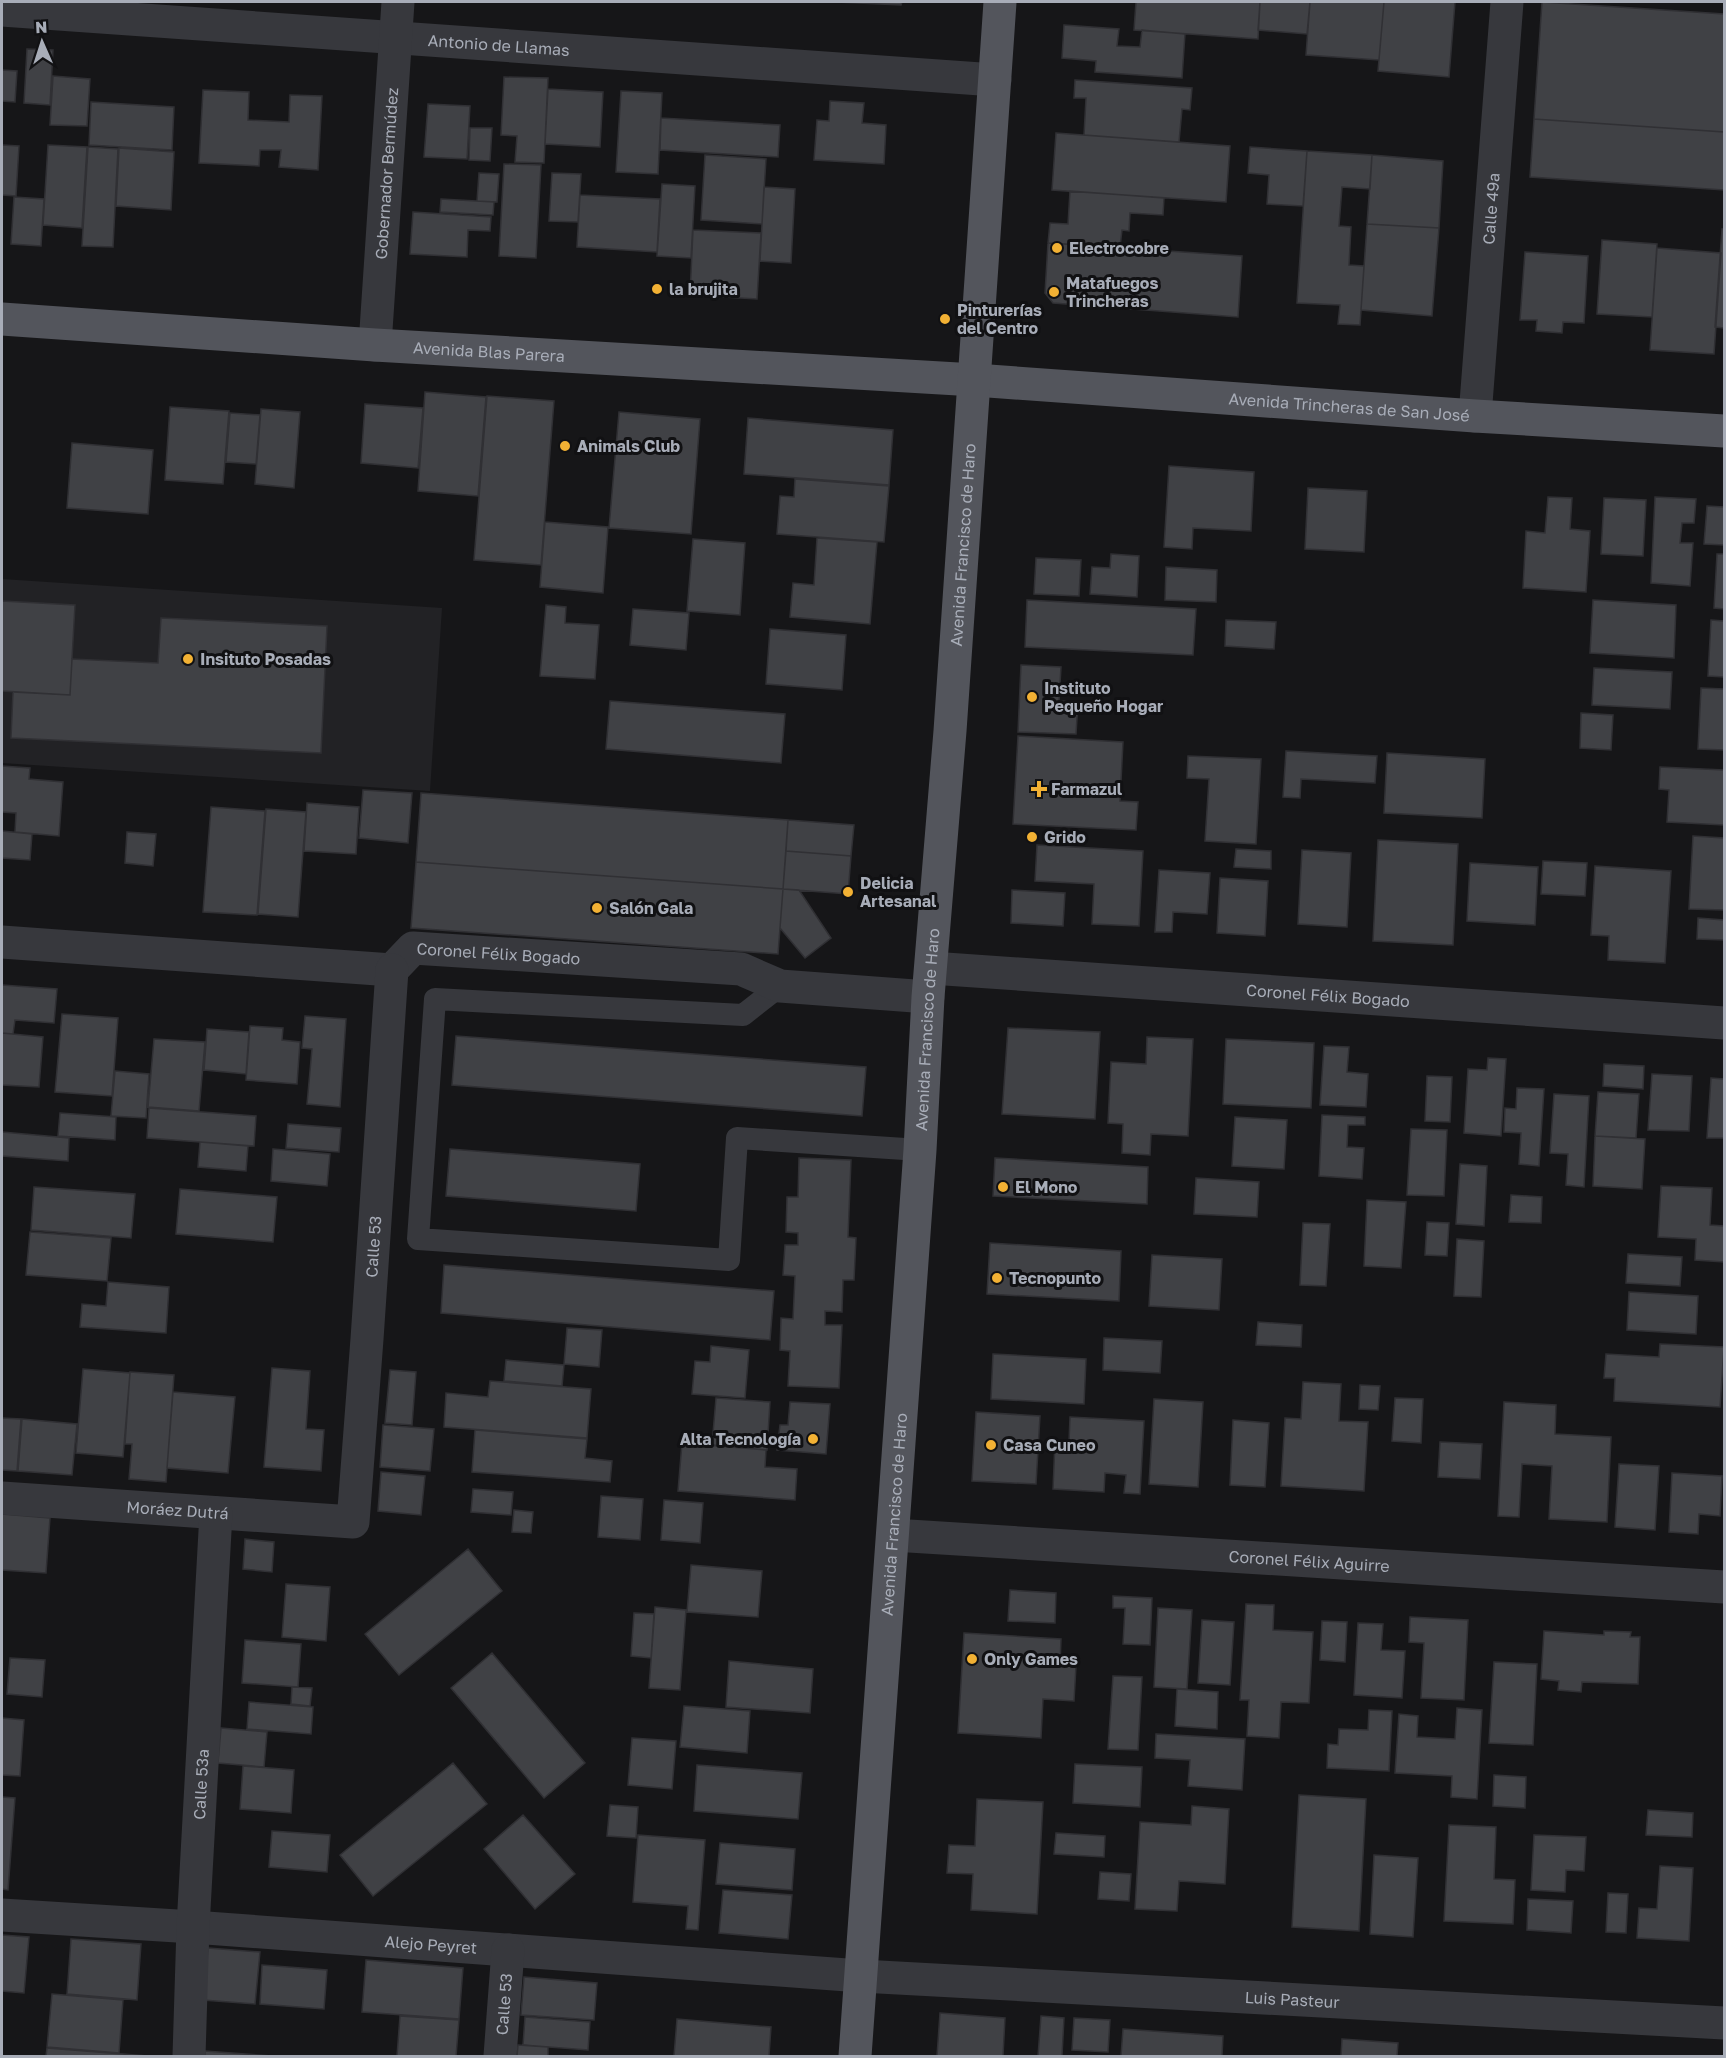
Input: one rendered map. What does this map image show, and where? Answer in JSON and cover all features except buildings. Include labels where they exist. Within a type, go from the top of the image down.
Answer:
[{"type":"main road","name":"Avenida Francisco de Haro","points":[[855,2056],[920,1150],[929,982],[951,720],[1000,2]]},
{"type":"main road","name":"Avenida Blas Parera","points":[[2,319],[375,345],[975,380]]},
{"type":"main road","name":"Avenida Trincheras de San José","points":[[975,380],[1475,416],[1725,431]]},
{"type":"street","name":"Gobernador Bermúdez","points":[[375,345],[398,2]]},
{"type":"street","name":"Calle 49a","points":[[1475,416],[1508,2]]},
{"type":"street","name":"Antonio de Llamas","points":[[2,9],[995,80]]},
{"type":"street","points":[[2,942],[392,970]]},
{"type":"street","name":"Coronel Félix Bogado","points":[[392,970],[413,948],[741,969],[780,986],[929,982],[1725,1023]]},
{"type":"street","name":"Calle 53","points":[[353,1522],[368,1338],[392,970]]},
{"type":"street","name":"Moráez Dutrá","points":[[2,1497],[353,1522]]},
{"type":"street","name":"Calle 53a","points":[[189,2056],[193,1927],[216,1513]]},
{"type":"street","name":"Coronel Félix Aguirre","points":[[893,1535],[1725,1587]]},
{"type":"street","name":"Alejo Peyret","points":[[2,1916],[193,1927],[861,1976]]},
{"type":"street","name":"Calle 53","points":[[500,2056],[508,1950]]},
{"type":"street","name":"Luis Pasteur","points":[[861,1976],[1725,2023]]},
{"type":"lane","points":[[780,986],[742,1015],[435,999],[418,1239],[729,1260],[737,1138],[920,1150]]},
{"type":"shaded area","points":[[2,579],[442,608],[430,791],[2,763]]},
{"type":"place","name":"Electrocobre","points":[[1057,248]]},
{"type":"place","name":"la brujita","points":[[657,289]]},
{"type":"place","name":"Matafuegos Trincheras","points":[[1054,292]]},
{"type":"place","name":"Pinturerías del Centro","points":[[945,319]]},
{"type":"place","name":"Animals Club","points":[[565,446]]},
{"type":"place","name":"Insituto Posadas","points":[[188,659]]},
{"type":"place","name":"Instituto Pequeño Hogar","points":[[1032,697]]},
{"type":"place","name":"Farmazul","points":[[1039,789]]},
{"type":"place","name":"Grido","points":[[1032,837]]},
{"type":"place","name":"Delicia Artesanal","points":[[848,892]]},
{"type":"place","name":"Salón Gala","points":[[597,908]]},
{"type":"place","name":"El Mono","points":[[1003,1187]]},
{"type":"place","name":"Tecnopunto","points":[[997,1278]]},
{"type":"place","name":"Alta Tecnología","points":[[813,1439]]},
{"type":"place","name":"Casa Cuneo","points":[[991,1445]]},
{"type":"place","name":"Only Games","points":[[972,1659]]}]
